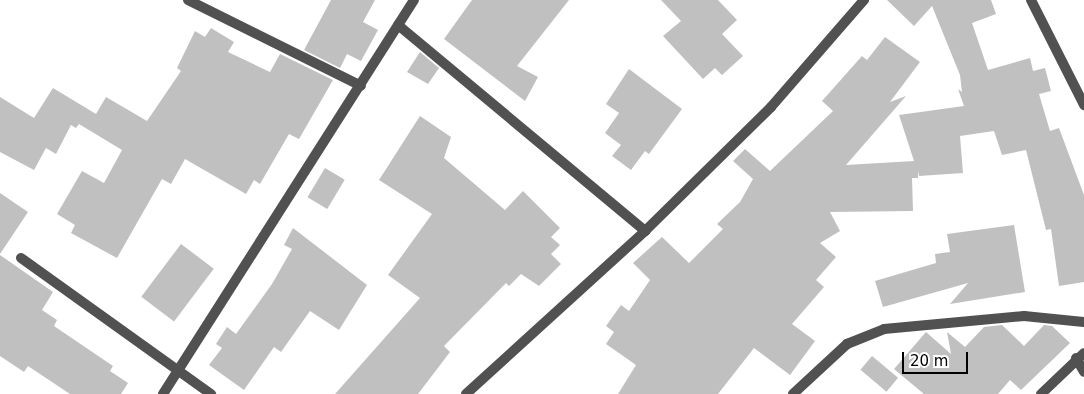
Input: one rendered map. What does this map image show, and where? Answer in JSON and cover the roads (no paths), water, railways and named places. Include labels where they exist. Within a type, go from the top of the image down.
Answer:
[{"type":"street","points":[[188,0],[361,86]]},
{"type":"street","points":[[163,394],[182,370],[414,0]]},
{"type":"street","points":[[466,394],[645,231],[771,107],[864,0]]},
{"type":"street","points":[[1031,0],[1084,105]]},
{"type":"street","points":[[398,25],[645,231]]},
{"type":"street","points":[[22,258],[182,370],[210,394]]},
{"type":"street","points":[[793,394],[847,344],[884,329],[1024,316],[1084,322]]},
{"type":"street","points":[[1080,356],[1084,372]]},
{"type":"street","points":[[1041,394],[1080,356]]}]
